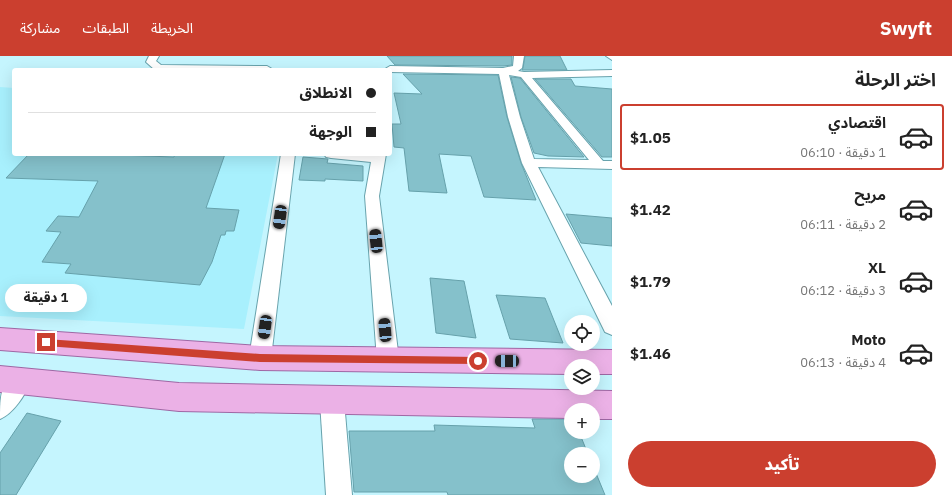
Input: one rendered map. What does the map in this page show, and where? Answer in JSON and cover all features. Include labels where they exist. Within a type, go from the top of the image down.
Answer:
[{"type":"main road","points":[[0,339],[260,358],[612,362]]},
{"type":"main road","points":[[10,380],[179,397],[612,405]]},
{"type":"street","points":[[154,56],[151,62],[159,68],[268,67]]},
{"type":"street","points":[[503,71],[517,68],[519,56]]},
{"type":"street","points":[[455,60],[461,70]]},
{"type":"street","points":[[392,68],[503,71],[524,75],[612,73]]},
{"type":"street","points":[[503,71],[514,117],[529,163],[612,326]]},
{"type":"street","points":[[524,75],[605,165]]},
{"type":"street","points":[[260,358],[288,156]]},
{"type":"street","points":[[379,156],[372,196],[388,360]]},
{"type":"street","points":[[529,163],[605,165]]},
{"type":"street","points":[[0,407],[10,380]]},
{"type":"street","points":[[332,401],[339,495]]},
{"type":"shaded area","points":[[0,87],[12,88],[12,156],[278,156],[244,329],[0,316]]},
{"type":"building","points":[[387,56],[512,56],[512,65],[395,65]]},
{"type":"building","points":[[525,56],[560,56],[567,70],[522,70]]},
{"type":"building","points":[[403,74],[498,75],[507,117],[521,163],[536,200],[484,197],[471,156],[439,154],[447,193],[409,191],[404,148],[394,147],[392,124],[401,124],[394,93],[422,94]]},
{"type":"building","points":[[511,77],[520,78],[584,157],[548,156],[534,153],[521,117]]},
{"type":"building","points":[[535,79],[571,79],[575,86],[612,89],[612,157],[602,157]]},
{"type":"building","points":[[27,156],[224,156],[206,208],[239,210],[234,231],[226,231],[225,235],[221,235],[212,262],[200,285],[65,273],[71,264],[42,262],[61,232],[46,231],[58,216],[79,217],[98,181],[6,178]]},
{"type":"building","points":[[303,157],[328,159],[327,163],[363,166],[363,181],[325,179],[325,181],[299,180]]},
{"type":"building","points":[[566,214],[612,218],[612,246],[581,243]]},
{"type":"building","points":[[430,278],[464,281],[476,338],[436,333]]},
{"type":"building","points":[[496,295],[545,298],[563,343],[510,339]]},
{"type":"building","points":[[27,413],[61,421],[16,495],[0,495],[0,453]]},
{"type":"building","points":[[532,419],[564,419],[564,439],[582,439],[585,447],[564,447],[564,483],[600,483],[605,495],[448,495],[447,492],[354,492],[349,431],[435,431],[434,425],[535,428]]},
{"type":"route","points":[[46,342],[260,358],[478,361]]}]
